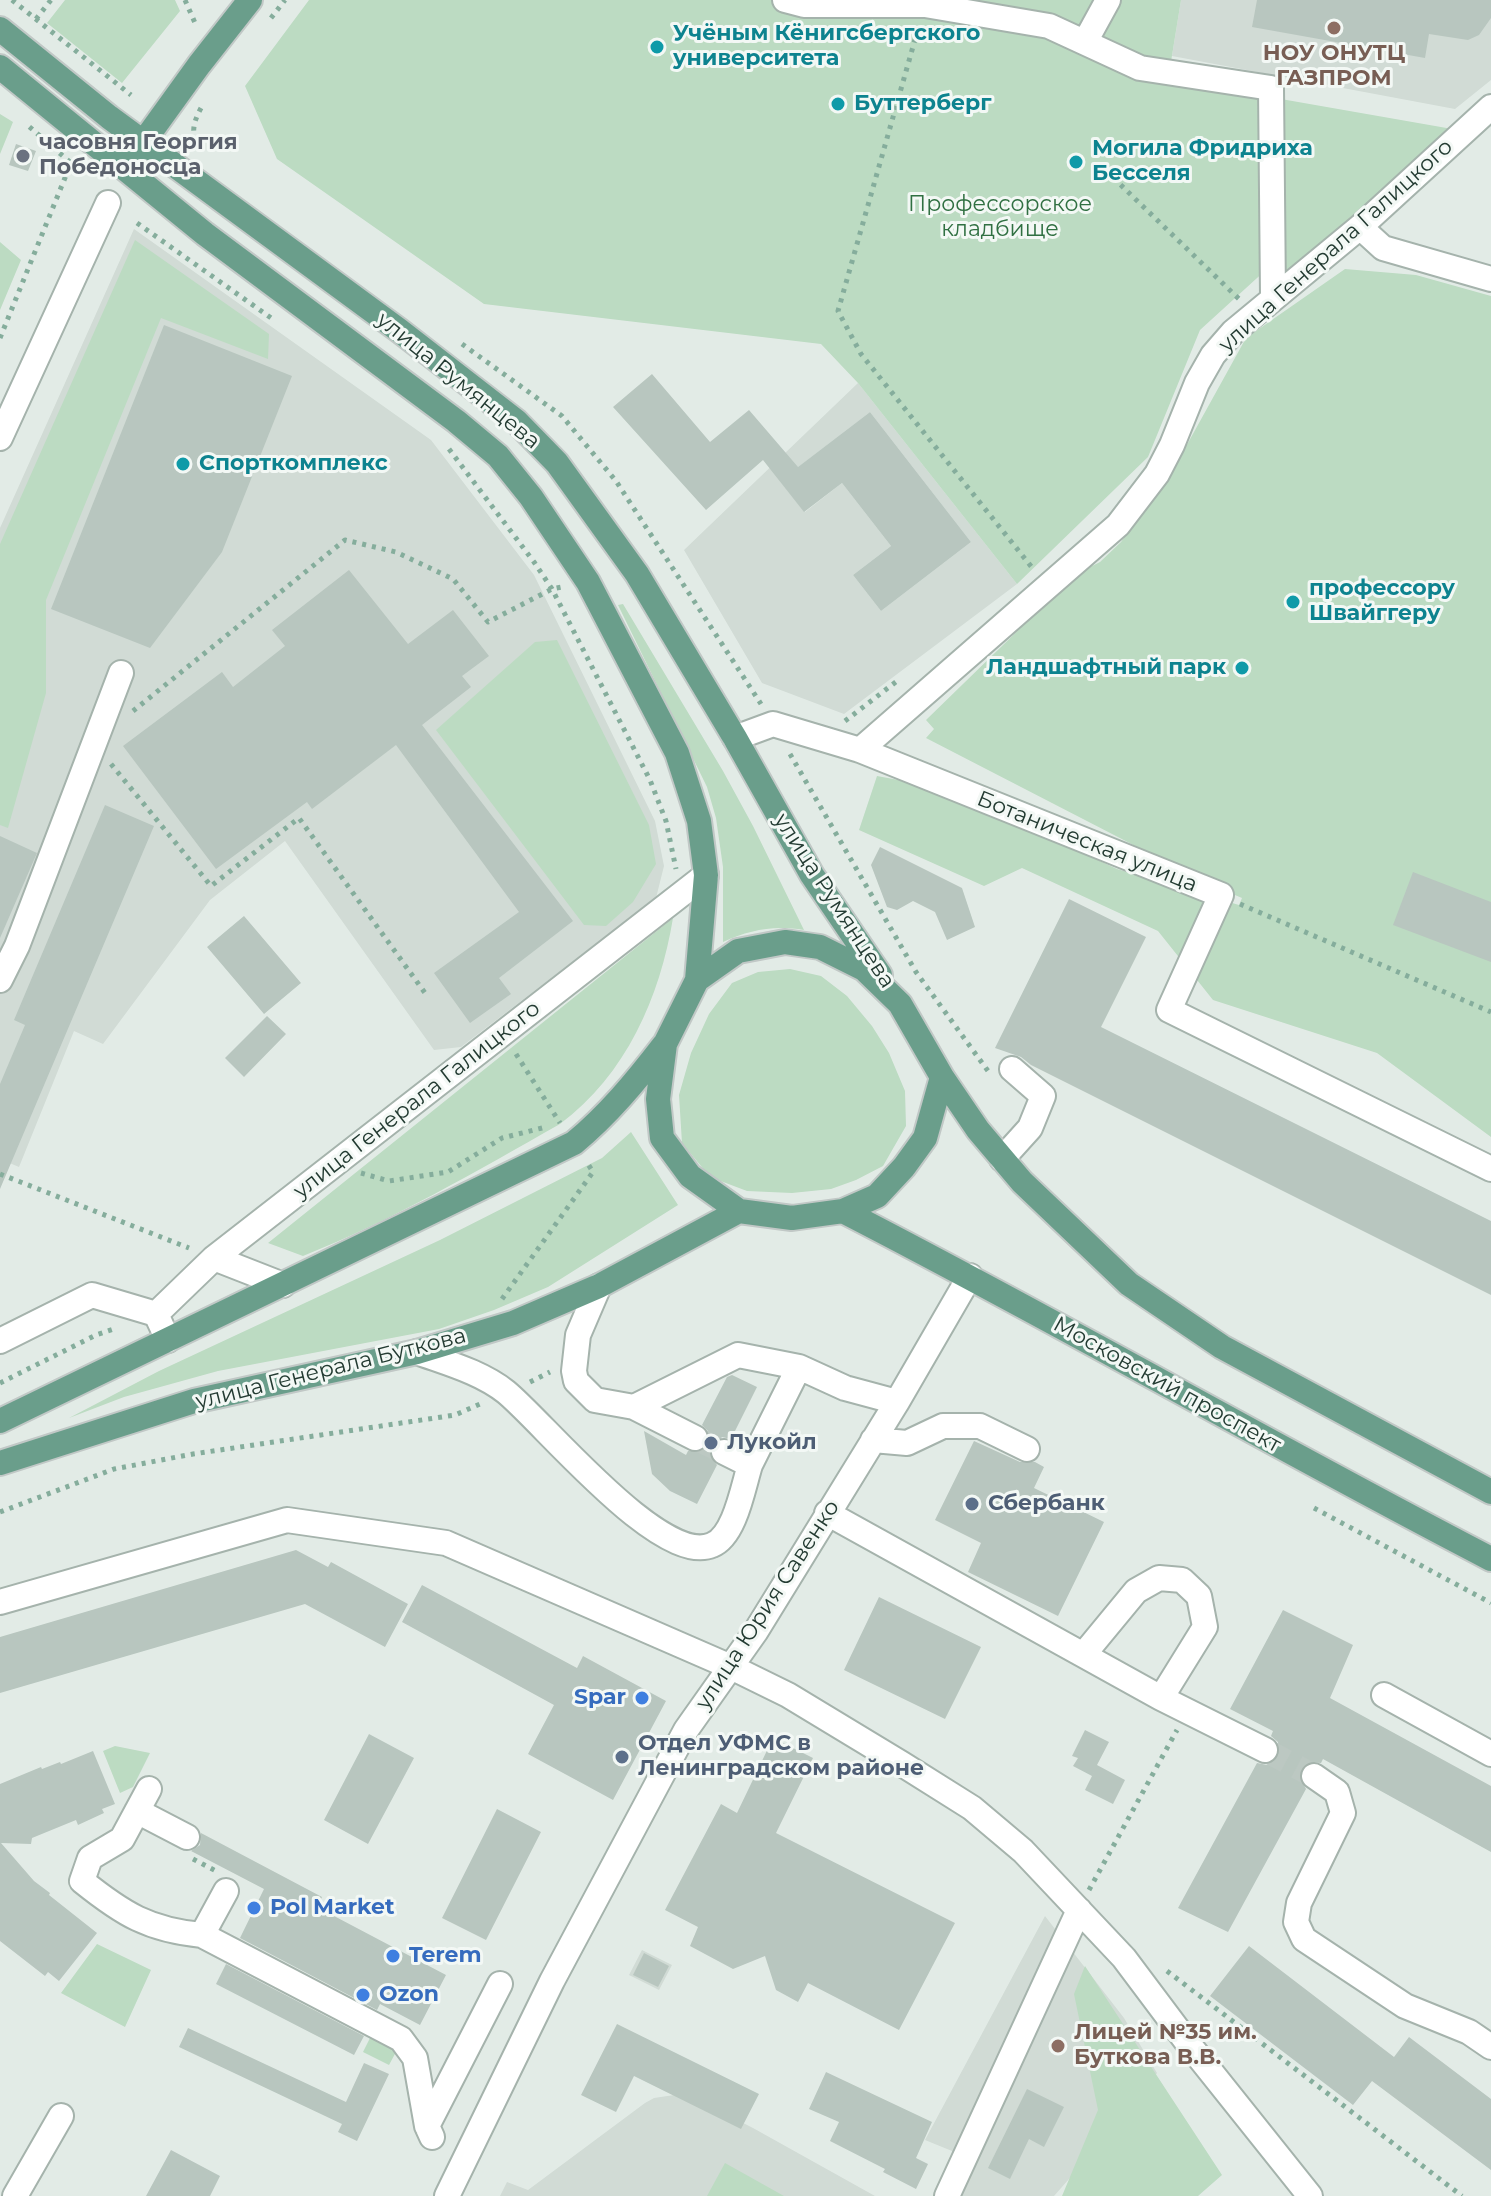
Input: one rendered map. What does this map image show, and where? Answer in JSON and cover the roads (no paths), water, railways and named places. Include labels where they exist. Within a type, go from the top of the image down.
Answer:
[{"type":"main road","points":[[125,169],[250,0]]},
{"type":"main road","name":"улица Румянцева","points":[[0,29],[142,142],[400,331],[516,421],[557,463],[637,574],[812,875],[900,1004]]},
{"type":"main road","name":"улица Румянцева","points":[[0,67],[205,234],[456,421],[498,456],[531,497],[588,582],[677,753],[699,821],[706,875],[697,980]]},
{"type":"main road","points":[[0,1421],[283,1285],[567,1133],[593,1127],[665,1044],[697,980],[738,951],[785,942],[820,947],[864,969],[900,1004],[942,1077],[978,1130],[1022,1182],[1129,1284],[1222,1347],[1491,1492]]},
{"type":"main road","points":[[665,1044],[658,1099],[662,1138],[690,1176],[739,1211],[792,1218],[843,1211],[877,1196],[925,1138],[942,1077]]},
{"type":"main road","name":"улица Генерала Буткова","points":[[0,1463],[194,1401],[417,1352],[498,1327],[599,1286],[739,1211]]},
{"type":"main road","name":"Московский проспект","points":[[843,1211],[970,1276],[1273,1444],[1491,1559]]},
{"type":"street","points":[[785,0],[804,5],[957,5],[1049,26],[1140,68],[1271,88],[1256,303]]},
{"type":"street","points":[[1085,42],[1108,0]]},
{"type":"street","name":"улица Генерала Галицкого","points":[[860,750],[1118,525],[1157,474],[1197,383],[1213,355],[1256,303],[1360,227],[1491,107]]},
{"type":"street","points":[[0,438],[108,203]]},
{"type":"street","points":[[1360,227],[1383,248],[1491,279]]},
{"type":"street","points":[[0,980],[17,946],[121,673]]},
{"type":"street","points":[[735,738],[773,724],[860,750]]},
{"type":"street","name":"Ботаническая улица","points":[[860,750],[1221,895],[1169,1010],[1491,1169]]},
{"type":"street","name":"улица Генерала Галицкого","points":[[156,1314],[214,1258],[706,875]]},
{"type":"street","points":[[1002,1159],[1030,1128],[1043,1096],[1003,1075]]},
{"type":"street","points":[[214,1258],[283,1285]]},
{"type":"street","name":"улица Юрия Савенко","points":[[447,2196],[552,1981],[686,1730],[731,1667],[897,1402],[970,1276]]},
{"type":"street","points":[[599,1286],[578,1335],[576,1381],[595,1400],[634,1407],[695,1438]]},
{"type":"street","points":[[0,1341],[92,1295],[156,1314],[168,1340]]},
{"type":"street","points":[[417,1352],[474,1373],[506,1392],[590,1477],[669,1538],[691,1546],[711,1546],[729,1533],[750,1465],[799,1367]]},
{"type":"street","points":[[634,1407],[738,1355],[799,1367],[845,1388],[897,1402]]},
{"type":"street","points":[[873,1440],[907,1443],[943,1426],[980,1426],[1027,1449]]},
{"type":"street","points":[[724,1452],[750,1465]]},
{"type":"street","points":[[827,1513],[1161,1698],[1265,1750]]},
{"type":"street","points":[[0,1602],[287,1520],[446,1543],[731,1667],[788,1695],[972,1808],[1084,1900],[1187,2042],[1310,2196]]},
{"type":"street","points":[[1084,1654],[1136,1591],[1159,1578],[1182,1580],[1199,1596],[1205,1627],[1161,1698]]},
{"type":"street","points":[[1384,1695],[1491,1754]]},
{"type":"street","points":[[1314,1776],[1337,1792],[1343,1813],[1299,1903],[1296,1922],[1304,1939],[1405,2006],[1469,2032],[1491,2047]]},
{"type":"street","points":[[149,1789],[122,1839],[90,1858],[82,1881],[117,1909],[168,1932],[202,1935],[401,2039],[415,2058],[430,2132],[500,1984]]},
{"type":"street","points":[[137,1811],[183,1835]]},
{"type":"street","points":[[202,1935],[226,1891]]},
{"type":"street","points":[[947,2196],[1084,1900]]},
{"type":"street","points":[[15,2196],[61,2116]]},
{"type":"tunnel","points":[[695,1438],[724,1452]]},
{"type":"tunnel","points":[[1265,1750],[1314,1776]]},
{"type":"place","name":"НОУ ОНУТЦ ГАЗПРОМ","points":[[1334,28]]},
{"type":"place","name":"Учёным Кёнигсбергского университета","points":[[657,47]]},
{"type":"place","name":"Буттерберг","points":[[838,104]]},
{"type":"place","name":"часовня Георгия Победоносца","points":[[23,156]]},
{"type":"place","name":"Могила Фридриха Бесселя","points":[[1076,162]]},
{"type":"place","name":"Спорткомплекс","points":[[183,464]]},
{"type":"place","name":"профессору Швайггеру","points":[[1293,602]]},
{"type":"place","name":"Ландшафтный парк","points":[[1242,668]]},
{"type":"place","name":"Лукойл","points":[[711,1443]]},
{"type":"place","name":"Сбербанк","points":[[972,1504]]},
{"type":"place","name":"Spar","points":[[642,1698]]},
{"type":"place","name":"Отдел УФМС в Ленинградском районе","points":[[622,1757]]},
{"type":"place","name":"Pol Market","points":[[254,1908]]},
{"type":"place","name":"Terem","points":[[393,1956]]},
{"type":"place","name":"Ozon","points":[[363,1995]]},
{"type":"place","name":"Лицей №35 им. Буткова В.В.","points":[[1058,2046]]},
{"type":"park label","name":"Профессорское кладбище","points":[[1000,218]]}]
